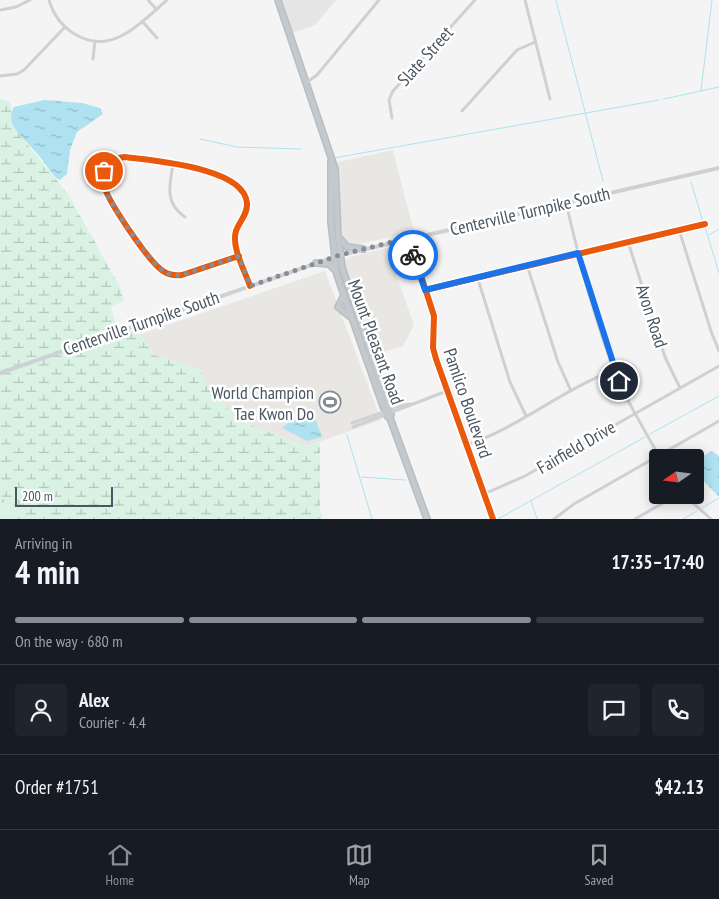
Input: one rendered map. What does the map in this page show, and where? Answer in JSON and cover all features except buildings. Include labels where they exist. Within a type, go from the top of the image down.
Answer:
[{"type":"highway","name":"Mount Pleasant Road","points":[[278,0],[331,154],[337,181],[340,255],[389,414]]},
{"type":"highway","name":"Mount Pleasant Road","points":[[331,154],[334,257],[337,275],[343,296],[427,519]]},
{"type":"highway","points":[[338,235],[345,246],[363,249]]},
{"type":"highway","points":[[316,263],[331,265],[337,275]]},
{"type":"highway","points":[[343,296],[338,307],[353,322],[361,322]]},
{"type":"main road","name":"Centerville Turnpike South","points":[[0,373],[340,255],[719,168]]},
{"type":"street","points":[[0,10],[16,7],[30,0]]},
{"type":"street","points":[[49,0],[55,17],[64,28],[76,36],[95,41],[120,37],[142,21],[162,2],[167,0]]},
{"type":"street","points":[[148,0],[156,9]]},
{"type":"street","points":[[307,82],[317,75],[379,0]]},
{"type":"street","name":"Slate Street","points":[[392,118],[389,100],[393,91],[475,0]]},
{"type":"street","points":[[525,0],[550,98]]},
{"type":"street","points":[[142,21],[157,38]]},
{"type":"street","points":[[0,76],[17,74],[24,70],[64,28]]},
{"type":"street","points":[[93,59],[95,41]]},
{"type":"street","points":[[462,111],[517,50],[535,42]]},
{"type":"street","points":[[239,256],[182,275],[173,275],[160,269],[135,237],[105,188],[103,179],[105,169],[113,160],[126,157],[216,173],[231,181],[242,192],[247,205],[235,234],[239,256],[250,286]]},
{"type":"street","points":[[173,165],[170,198],[175,208],[185,217]]},
{"type":"street","points":[[566,203],[578,253],[615,370],[635,414],[656,449]]},
{"type":"street","points":[[425,290],[476,276],[704,224]]},
{"type":"street","points":[[679,230],[708,323],[719,351]]},
{"type":"street","name":"Pamlico Boulevard","points":[[408,238],[434,316],[434,355],[493,519]]},
{"type":"street","name":"Avon Road","points":[[628,242],[665,357],[680,388]]},
{"type":"street","points":[[527,265],[558,362],[571,391]]},
{"type":"street","points":[[476,276],[510,382],[526,416]]},
{"type":"street","name":"Fairfield Drive","points":[[484,494],[525,476],[719,366]]},
{"type":"street","points":[[466,445],[486,438],[571,391],[615,370]]},
{"type":"street","points":[[353,425],[389,414],[447,391]]},
{"type":"street","points":[[672,449],[719,421]]},
{"type":"street","points":[[554,519],[574,504],[649,462]]},
{"type":"street","points":[[635,519],[661,504]]},
{"type":"street","points":[[694,504],[711,519]]},
{"type":"shaded area","points":[[283,0],[336,0],[315,25],[293,33]]},
{"type":"shaded area","points":[[393,150],[414,232],[349,246],[341,239],[338,162]]},
{"type":"shaded area","points":[[387,248],[414,325],[403,346],[375,355],[345,262],[349,257]]},
{"type":"shaded area","points":[[325,271],[381,420],[307,446],[239,421],[207,386],[201,370],[154,355],[141,334]]},
{"type":"green space","points":[[0,98],[10,102],[14,128],[68,194],[120,287],[124,301],[111,306],[116,327],[141,334],[154,355],[201,370],[207,386],[239,421],[307,446],[320,442],[320,510],[323,519],[17,519],[0,493]]},
{"type":"green space","points":[[0,493],[17,519],[0,519]]},
{"type":"water","points":[[44,100],[82,103],[100,108],[103,114],[77,132],[70,150],[67,174],[60,180],[55,177],[38,154],[19,134],[11,119],[14,107]]},
{"type":"water","points":[[309,413],[314,416],[322,437],[307,441],[282,428],[298,415]]},
{"type":"water","points":[[712,451],[719,456],[719,497],[704,481],[704,456]]},
{"type":"waterway","points":[[556,0],[603,181]]},
{"type":"waterway","points":[[701,91],[712,0]]},
{"type":"waterway","points":[[664,99],[719,87]]},
{"type":"waterway","points":[[334,158],[659,100]]},
{"type":"waterway","points":[[200,139],[237,147],[301,149]]},
{"type":"waterway","points":[[691,182],[703,222]]},
{"type":"waterway","points":[[705,227],[719,273]]},
{"type":"waterway","points":[[709,235],[719,229]]},
{"type":"waterway","points":[[650,434],[719,396]]},
{"type":"waterway","points":[[347,435],[372,519]]},
{"type":"waterway","points":[[498,519],[645,437]]},
{"type":"waterway","points":[[361,477],[405,480]]},
{"type":"waterway","points":[[702,508],[719,498]]},
{"type":"waterway","points":[[531,501],[537,519]]},
{"type":"waterway","points":[[683,519],[697,511]]},
{"type":"cycle path","points":[[239,256],[182,275],[172,275],[163,271],[138,243],[111,201],[103,182],[104,172],[108,165],[116,159],[125,157],[195,168],[231,181],[242,191],[247,203],[246,211],[236,231],[235,244],[250,286]]},
{"type":"cycle path","points":[[425,290],[705,224]]},
{"type":"cycle path","points":[[409,238],[434,316],[433,348],[436,359],[493,519]]},
{"type":"way so far","points":[[104,171],[103,183],[105,188],[129,230],[160,269],[175,276],[239,256],[250,286],[340,255],[408,238],[413,255]]},
{"type":"place","name":"World Champion Tae Kwon Do","points":[[330,402]]},
{"type":"route","points":[[413,255],[425,290],[578,253],[619,381]]}]
